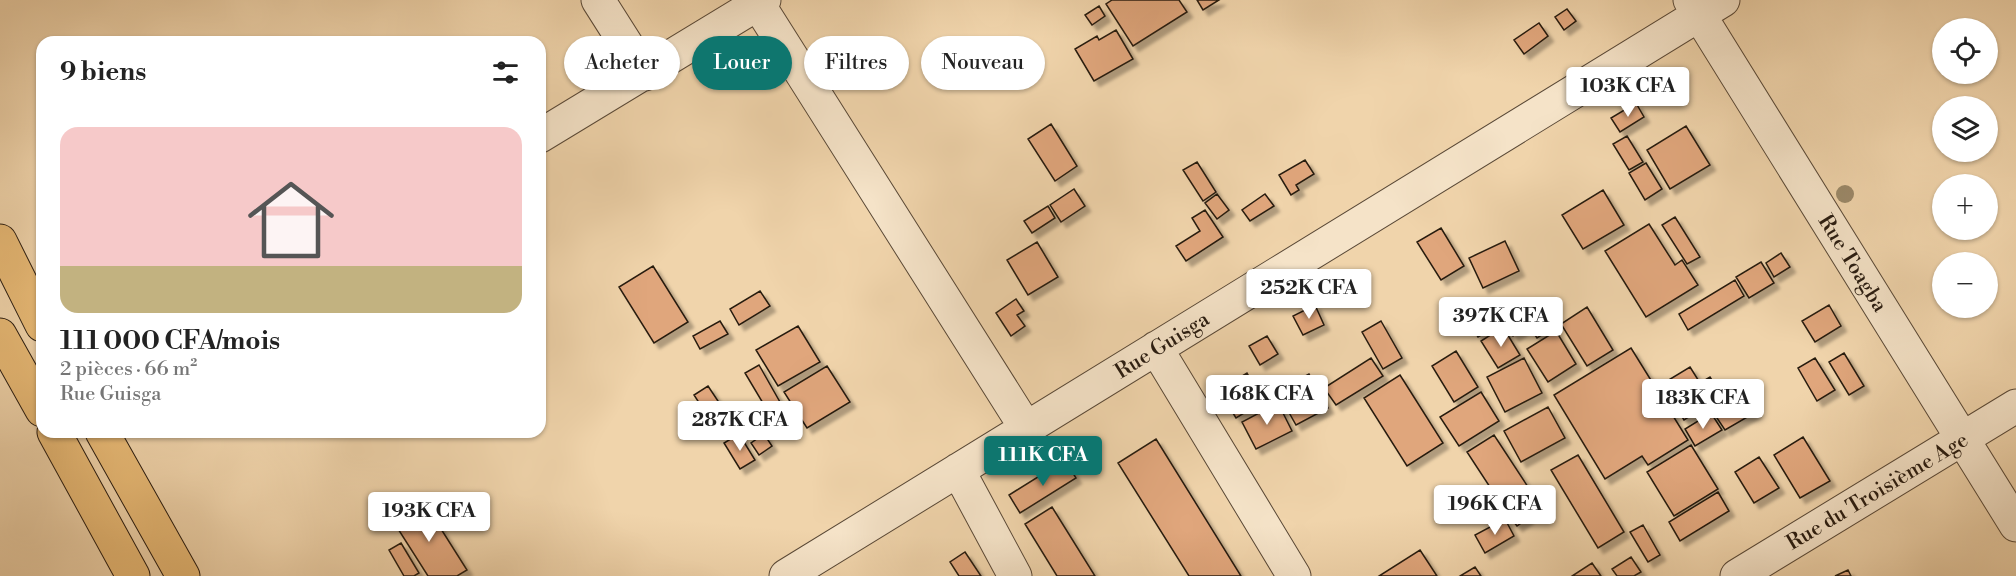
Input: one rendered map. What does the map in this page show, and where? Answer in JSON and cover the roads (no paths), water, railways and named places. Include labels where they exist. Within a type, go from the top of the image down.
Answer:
[{"type":"main road","points":[[0,241],[36,313]]},
{"type":"main road","points":[[0,335],[36,399]]},
{"type":"main road","points":[[57,438],[133,576]]},
{"type":"main road","points":[[105,438],[183,576]]},
{"type":"street","points":[[598,0],[621,36]]},
{"type":"street","points":[[680,52],[761,2],[1026,428]]},
{"type":"street","name":"Rue Guisga","points":[[786,576],[1156,348],[1704,5]]},
{"type":"street","name":"Rue Toagba","points":[[1704,5],[1962,439],[2016,525]]},
{"type":"street","points":[[546,132],[618,90]]},
{"type":"street","points":[[1156,348],[1294,576]]},
{"type":"street","name":"Rue du Troisième Age","points":[[1737,576],[2016,406]]},
{"type":"street","points":[[958,470],[1015,576]]}]
